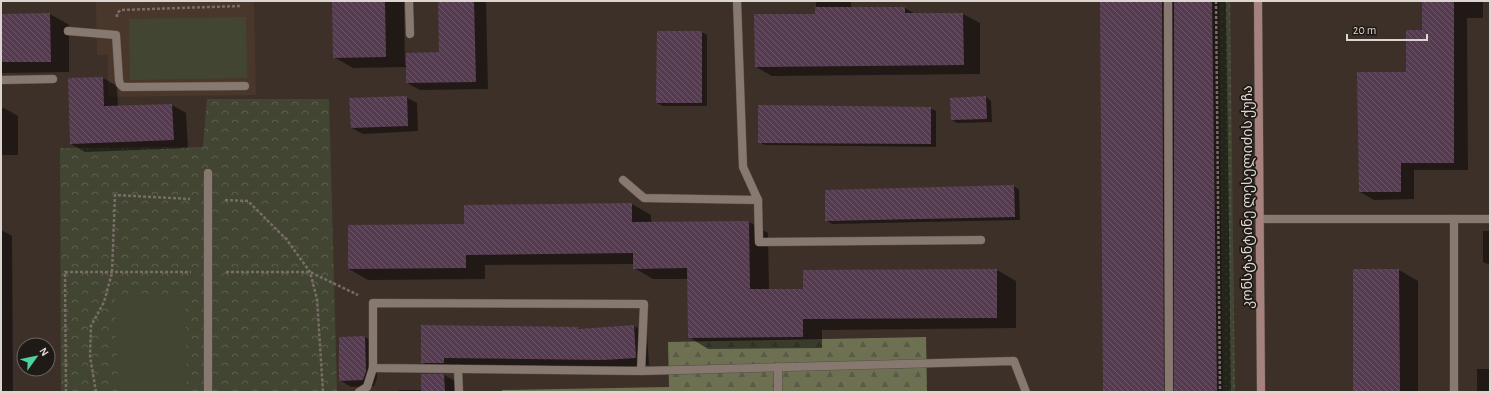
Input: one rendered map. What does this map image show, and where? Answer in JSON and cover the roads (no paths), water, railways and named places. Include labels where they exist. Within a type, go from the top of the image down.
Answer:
[{"type":"street","points":[[410,1],[410,34]]},
{"type":"street","points":[[737,1],[743,167],[758,200],[759,242],[981,240]]},
{"type":"street","points":[[1168,1],[1169,392]]},
{"type":"street","name":"კონსტანტინე ლესელიძის ქუჩა","points":[[1258,1],[1261,392]]},
{"type":"street","points":[[68,31],[116,35],[119,80],[123,87],[245,86]]},
{"type":"street","points":[[1,80],[53,79]]},
{"type":"street","points":[[208,173],[208,392]]},
{"type":"street","points":[[623,180],[644,198],[758,200]]},
{"type":"street","points":[[1260,219],[1490,219]]},
{"type":"street","points":[[1454,219],[1454,392]]},
{"type":"street","points":[[360,392],[366,387],[373,368],[373,303],[644,304],[641,372]]},
{"type":"street","points":[[373,368],[641,372],[1014,361],[1026,392]]},
{"type":"street","points":[[778,367],[778,392]]},
{"type":"street","points":[[458,369],[459,392]]}]
